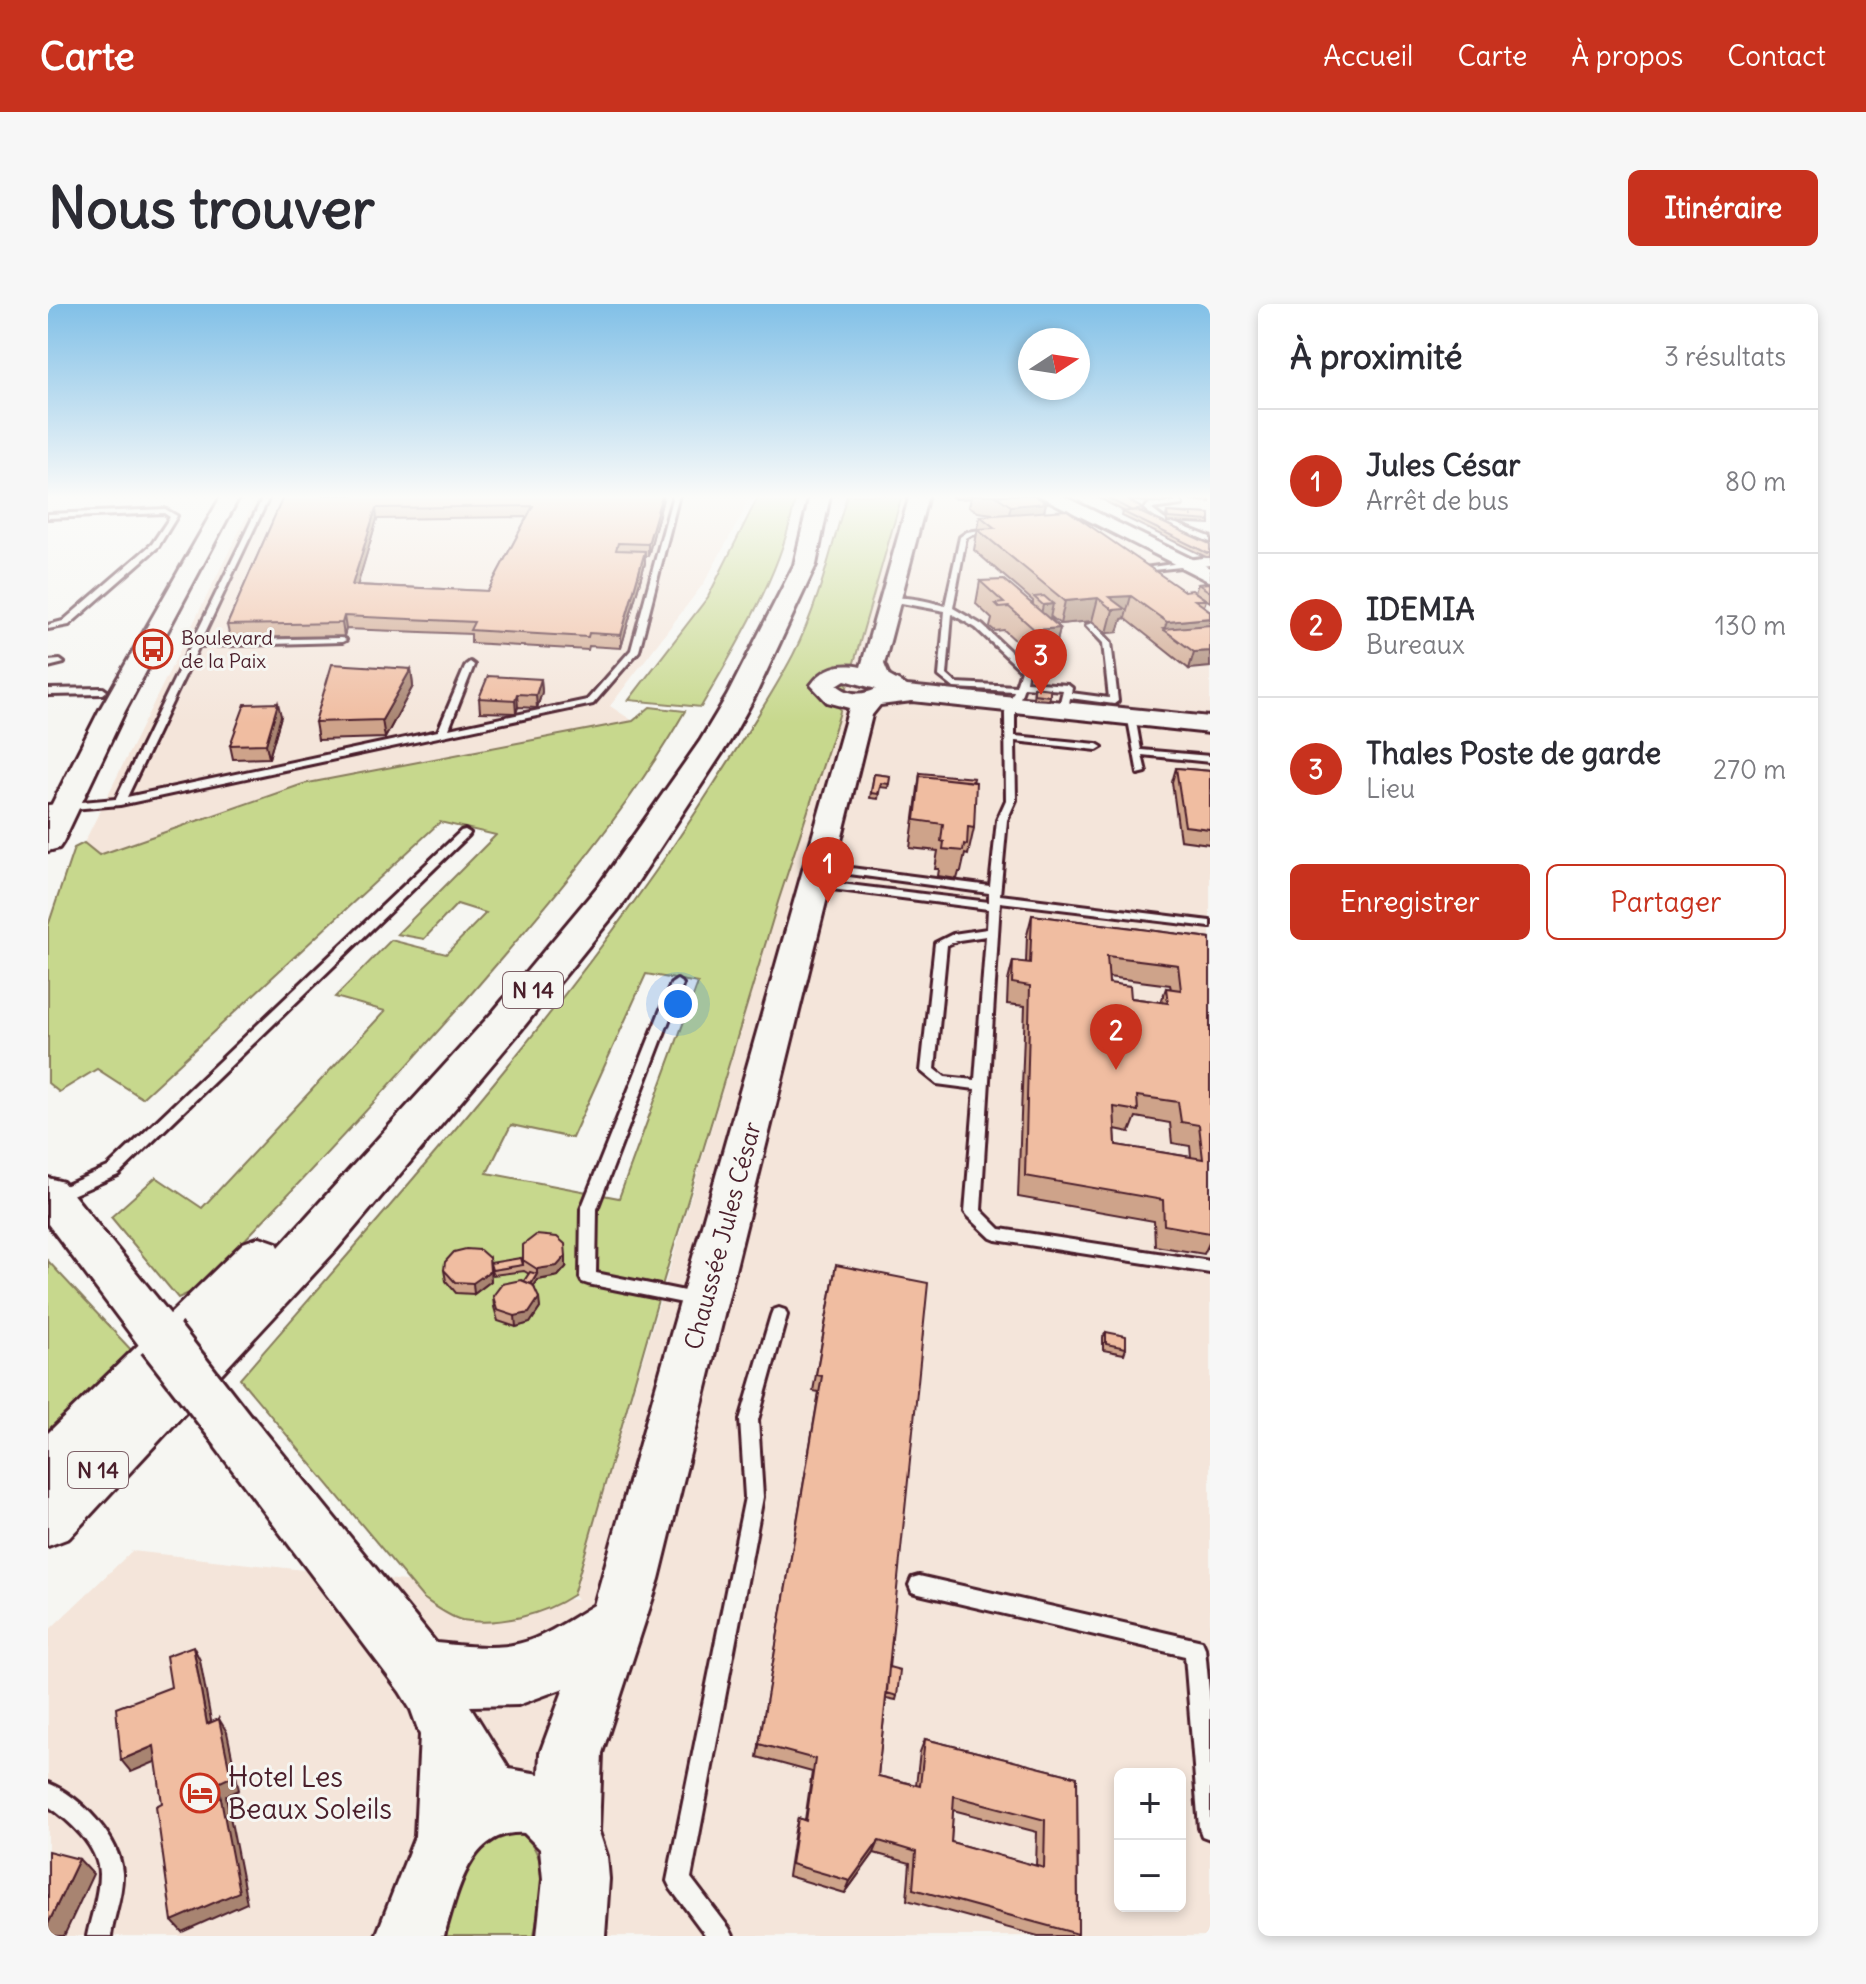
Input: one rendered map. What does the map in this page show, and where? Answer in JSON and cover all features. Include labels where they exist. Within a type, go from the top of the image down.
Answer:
[{"type":"highway","name":"N 14","points":[[48,1471],[352,1162],[571,909],[641,818],[748,642],[783,571]]},
{"type":"highway","name":"N 14","points":[[48,1519],[319,1237],[507,1021],[612,893],[715,741],[749,682],[802,571]]},
{"type":"main road","points":[[48,842],[53,801],[103,691],[172,571]]},
{"type":"main road","points":[[53,801],[112,711],[189,571]]},
{"type":"main road","name":"Chaussée Jules César","points":[[508,1819],[571,1753],[618,1622],[706,1301],[897,571]]},
{"type":"main road","points":[[868,688],[912,693],[1018,692],[1130,716],[1210,725]]},
{"type":"main road","points":[[50,1196],[421,1671],[435,1693],[451,1735],[508,1819],[576,1875],[571,1936]]},
{"type":"main road","points":[[421,1671],[489,1678],[531,1672],[566,1656],[618,1622]]},
{"type":"main road","points":[[410,1936],[508,1819]]},
{"type":"lane","points":[[48,627],[66,623],[125,571]]},
{"type":"lane","points":[[120,802],[231,571]]},
{"type":"lane","points":[[53,801],[120,802],[580,706],[596,698],[635,651],[656,571]]},
{"type":"lane","points":[[956,571],[949,607],[943,676],[954,685],[1018,692]]},
{"type":"lane","points":[[1130,571],[1141,579]]},
{"type":"lane","points":[[889,600],[949,607],[973,619],[1025,670],[1010,712],[1011,800],[1002,820],[973,1212],[996,1234],[1210,1267]]},
{"type":"lane","points":[[1064,702],[1114,701],[1107,642],[1090,625]]},
{"type":"lane","points":[[196,644],[342,640]]},
{"type":"lane","points":[[48,664],[60,663]]},
{"type":"lane","points":[[442,734],[470,665]]},
{"type":"lane","points":[[48,692],[103,691]]},
{"type":"lane","points":[[1130,716],[1141,772]]},
{"type":"lane","points":[[1010,738],[1097,747]]},
{"type":"lane","points":[[1137,752],[1210,759]]},
{"type":"lane","points":[[50,1196],[113,1171],[465,833]]},
{"type":"lane","points":[[818,876],[1210,924]]},
{"type":"lane","points":[[982,1085],[942,1081],[928,1071],[941,943],[957,937],[992,932]]},
{"type":"lane","points":[[677,984],[589,1209],[588,1278],[706,1301]]},
{"type":"lane","points":[[721,1936],[679,1881],[754,1497],[749,1420],[779,1315]]},
{"type":"lane","points":[[919,1585],[1195,1648],[1210,1828]]},
{"type":"lane","points":[[48,1794],[63,1800],[89,1827],[110,1869],[99,1936]]},
{"type":"shaded area","points":[[219,571],[711,571],[610,706],[633,721],[303,784],[99,855],[84,843]]},
{"type":"shaded area","points":[[880,571],[1182,571],[1210,585],[1210,1936],[48,1936],[48,1631],[132,1551],[577,1600],[573,1595],[778,902],[837,721]]},
{"type":"green space","points":[[721,571],[773,571],[758,605],[701,707],[629,700],[708,597]]},
{"type":"green space","points":[[824,571],[880,571],[837,722],[778,902],[664,1279],[573,1595],[548,1608],[520,1617],[491,1621],[457,1619],[423,1598],[240,1379],[488,1090],[606,940],[714,784],[775,688],[802,636]],"holes":[[[646,974],[698,983],[619,1198],[487,1173],[511,1125],[572,1138]]]},
{"type":"green space","points":[[650,707],[685,711],[614,820],[561,888],[477,987],[339,1140],[196,1290],[178,1298],[111,1217],[156,1177],[202,1208],[385,1011],[335,997],[391,940],[446,954],[486,913],[457,904],[424,939],[397,934],[496,835],[440,822],[142,1098],[97,1069],[59,1092],[48,1083],[48,926],[74,848],[84,843],[99,855],[303,784],[633,721]]},
{"type":"green space","points":[[48,1261],[134,1353],[48,1441]]},
{"type":"green space","points":[[519,1832],[530,1842],[541,1866],[541,1894],[534,1936],[444,1936],[459,1886],[476,1856],[502,1836]]},
{"type":"building","points":[[251,571],[356,571],[352,585],[488,591],[499,571],[639,571],[621,635],[589,633],[588,637],[470,630],[474,622],[344,616],[342,623],[227,625]]},
{"type":"building","points":[[1029,571],[1155,571],[1184,591],[1192,590],[1206,600],[1195,600],[1210,611],[1210,618],[1167,622],[1131,596],[1109,597],[1125,609],[1113,610],[1098,598],[1065,601]]},
{"type":"building","points":[[1004,580],[1060,628],[1035,630],[1009,607],[999,608],[995,604],[1004,603],[980,581]]},
{"type":"building","points":[[1210,583],[1210,592],[1198,584]]},
{"type":"building","points":[[1044,596],[1053,604],[1043,605],[1034,597]]},
{"type":"building","points":[[1210,625],[1210,651],[1194,652],[1163,629]]},
{"type":"building","points":[[332,664],[411,669],[382,720],[315,722]]},
{"type":"building","points":[[488,676],[541,679],[536,695],[517,694],[515,700],[479,698]]},
{"type":"building","points":[[1034,687],[1050,689],[1050,696],[1034,694]]},
{"type":"building","points":[[278,703],[266,744],[230,745],[245,704]]},
{"type":"building","points":[[1176,768],[1210,771],[1210,829],[1185,826]]},
{"type":"building","points":[[920,773],[974,778],[973,782],[920,776],[918,793]]},
{"type":"building","points":[[874,774],[890,776],[889,784],[881,783],[878,794],[871,793]]},
{"type":"building","points":[[920,776],[976,782],[974,828],[968,827],[967,845],[964,844],[963,851],[943,849],[943,824],[915,820]]},
{"type":"building","points":[[1032,915],[1210,938],[1210,1233],[1164,1225],[1163,1200],[1025,1176],[1030,986],[1012,983],[1013,961],[1030,963]],"holes":[[[1107,956],[1178,965],[1181,990],[1166,988],[1168,1003],[1131,998],[1130,986],[1109,983]],[[1137,1096],[1178,1102],[1181,1122],[1199,1125],[1203,1159],[1116,1145],[1114,1107],[1138,1111]]]},
{"type":"building","points":[[536,1235],[557,1237],[565,1244],[566,1256],[557,1266],[537,1269],[523,1260],[523,1245]]},
{"type":"building","points":[[480,1250],[489,1258],[490,1271],[473,1283],[455,1282],[444,1270],[445,1262],[454,1252]]},
{"type":"building","points":[[521,1258],[523,1265],[492,1270],[490,1263]]},
{"type":"building","points":[[836,1265],[928,1283],[878,1776],[920,1786],[925,1739],[1077,1777],[1078,1934],[913,1889],[916,1852],[879,1841],[850,1881],[791,1864],[798,1818],[806,1821],[815,1759],[759,1744],[822,1376],[816,1375]],"holes":[[[954,1796],[1045,1820],[1044,1868],[951,1842]]]},
{"type":"building","points":[[530,1272],[537,1274],[531,1284],[524,1281]]},
{"type":"building","points":[[521,1280],[533,1285],[539,1298],[529,1313],[515,1316],[497,1310],[493,1296],[502,1284]]},
{"type":"building","points":[[1106,1332],[1126,1336],[1126,1348],[1106,1344]]},
{"type":"building","name":"Hotel Les Beaux Soleils","points":[[193,1646],[207,1724],[219,1719],[231,1777],[218,1783],[239,1892],[172,1921],[156,1806],[162,1803],[154,1746],[121,1760],[116,1708],[171,1687],[166,1656]]},
{"type":"building","points":[[889,1667],[900,1670],[897,1696],[887,1693]]},
{"type":"building","points":[[48,1851],[79,1859],[48,1924]]},
{"type":"place","name":"Boulevard de la Paix","points":[[153,649]]},
{"type":"place","name":"Thales Poste de garde","points":[[1041,695]]},
{"type":"place","name":"Jules César","points":[[828,903]]},
{"type":"place","name":"IDEMIA","points":[[1116,1070]]},
{"type":"place","name":"Hotel Les Beaux Soleils","points":[[200,1793]]}]
